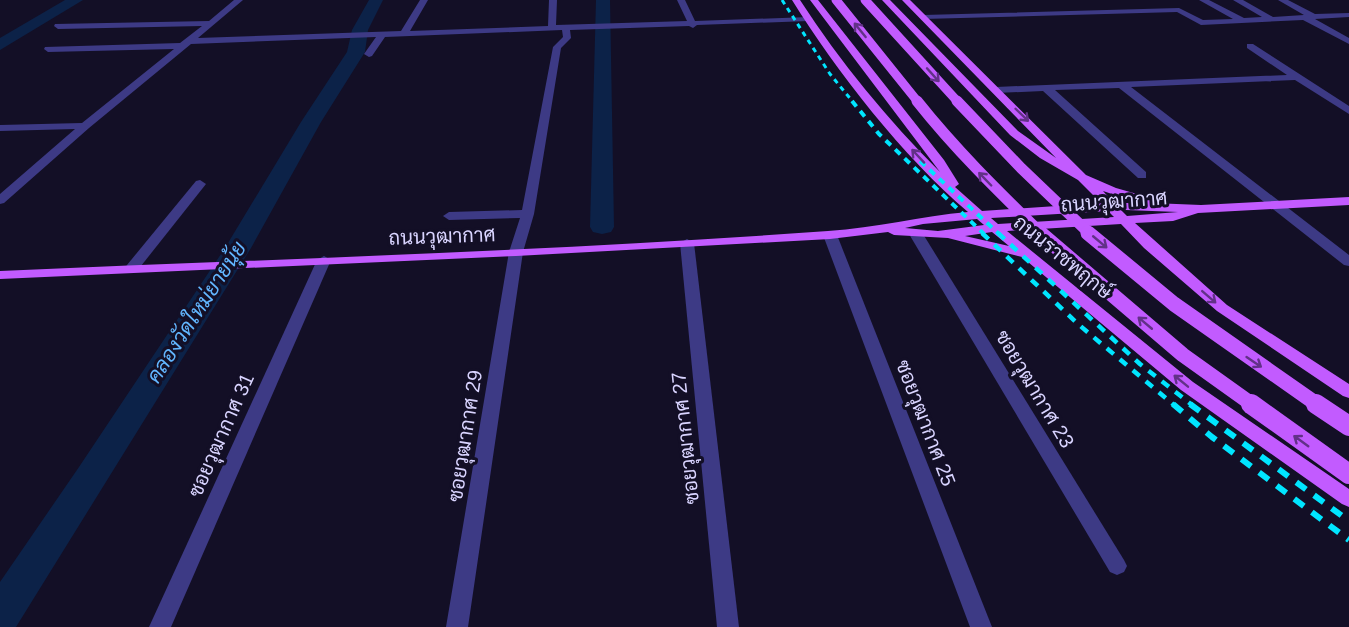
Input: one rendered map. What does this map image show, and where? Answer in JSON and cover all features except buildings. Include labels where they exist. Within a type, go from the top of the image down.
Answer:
[{"type":"main road","name":"ถนนราชพฤกษ์","points":[[796,0],[820,38],[878,110],[910,148],[959,198],[993,228],[1033,256],[1187,386],[1349,499]]},
{"type":"main road","points":[[814,0],[940,162],[959,198],[946,211],[920,227]]},
{"type":"main road","name":"ถนนราชพฤกษ์","points":[[836,0],[945,136],[987,182],[1042,234],[1183,355],[1349,474]]},
{"type":"main road","name":"ถนนราชพฤกษ์","points":[[865,0],[984,132],[1077,223],[1140,276],[1232,347],[1349,426]]},
{"type":"main road","points":[[886,0],[1014,133],[1035,150],[1083,178],[1171,212],[1149,234],[1149,245]]},
{"type":"main road","points":[[906,0],[1127,220],[1149,245],[1222,308],[1349,392]]},
{"type":"main road","name":"ถนนวุฒากาศ","points":[[920,227],[938,235],[993,228],[1127,220],[1201,209],[1349,201]]},
{"type":"main road","name":"ถนนวุฒากาศ","points":[[0,275],[516,252],[830,235],[920,227],[979,215],[1113,207],[1171,212]]},
{"type":"main road","points":[[938,235],[1006,248],[1033,256]]},
{"type":"street","points":[[0,200],[85,126],[239,0]]},
{"type":"street","points":[[404,33],[424,0]]},
{"type":"street","points":[[552,29],[553,0]]},
{"type":"street","points":[[681,0],[693,25]]},
{"type":"street","points":[[1137,0],[1151,10]]},
{"type":"street","points":[[1203,0],[1243,21]]},
{"type":"street","points":[[1237,0],[1271,19]]},
{"type":"street","points":[[1282,0],[1349,40]]},
{"type":"street","points":[[923,16],[1179,10],[1201,23],[1349,15]]},
{"type":"street","points":[[48,49],[368,34],[693,25],[809,19]]},
{"type":"street","points":[[58,26],[213,23]]},
{"type":"street","name":"ซอยวุฒากาศ 29","points":[[457,627],[516,252],[528,214],[557,47],[567,38],[566,29]]},
{"type":"street","points":[[369,54],[382,34]]},
{"type":"street","points":[[1250,46],[1349,111]]},
{"type":"street","points":[[996,90],[1298,77]]},
{"type":"street","points":[[1124,86],[1349,262]]},
{"type":"street","points":[[1046,88],[1142,175]]},
{"type":"street","points":[[0,128],[85,126]]},
{"type":"street","points":[[132,268],[200,184]]},
{"type":"street","points":[[449,216],[528,214]]},
{"type":"street","name":"ซอยวุฒากาศ 23","points":[[920,227],[1117,566]]},
{"type":"street","name":"ซอยวุฒากาศ 25","points":[[830,235],[981,627]]},
{"type":"street","name":"ซอยวุฒากาศ 27","points":[[687,243],[728,627]]},
{"type":"street","name":"ซอยวุฒากาศ 31","points":[[160,627],[324,260]]},
{"type":"waterway","points":[[0,45],[76,0]]},
{"type":"waterway","name":"คลองวัดใหม่ยายนุ้ย","points":[[0,616],[238,248],[311,122],[356,52],[360,30],[376,0]]},
{"type":"waterway","points":[[602,227],[603,0]]},
{"type":"railway","points":[[782,0],[830,74],[853,102]]},
{"type":"railway","points":[[852,101],[879,134],[984,234]]},
{"type":"railway","points":[[920,161],[999,234]]},
{"type":"railway","points":[[982,233],[1078,324],[1174,405]]},
{"type":"railway","points":[[998,233],[1140,364],[1192,405]]},
{"type":"railway","points":[[1173,404],[1212,437],[1349,540]]},
{"type":"railway","points":[[1190,404],[1349,521]]}]
